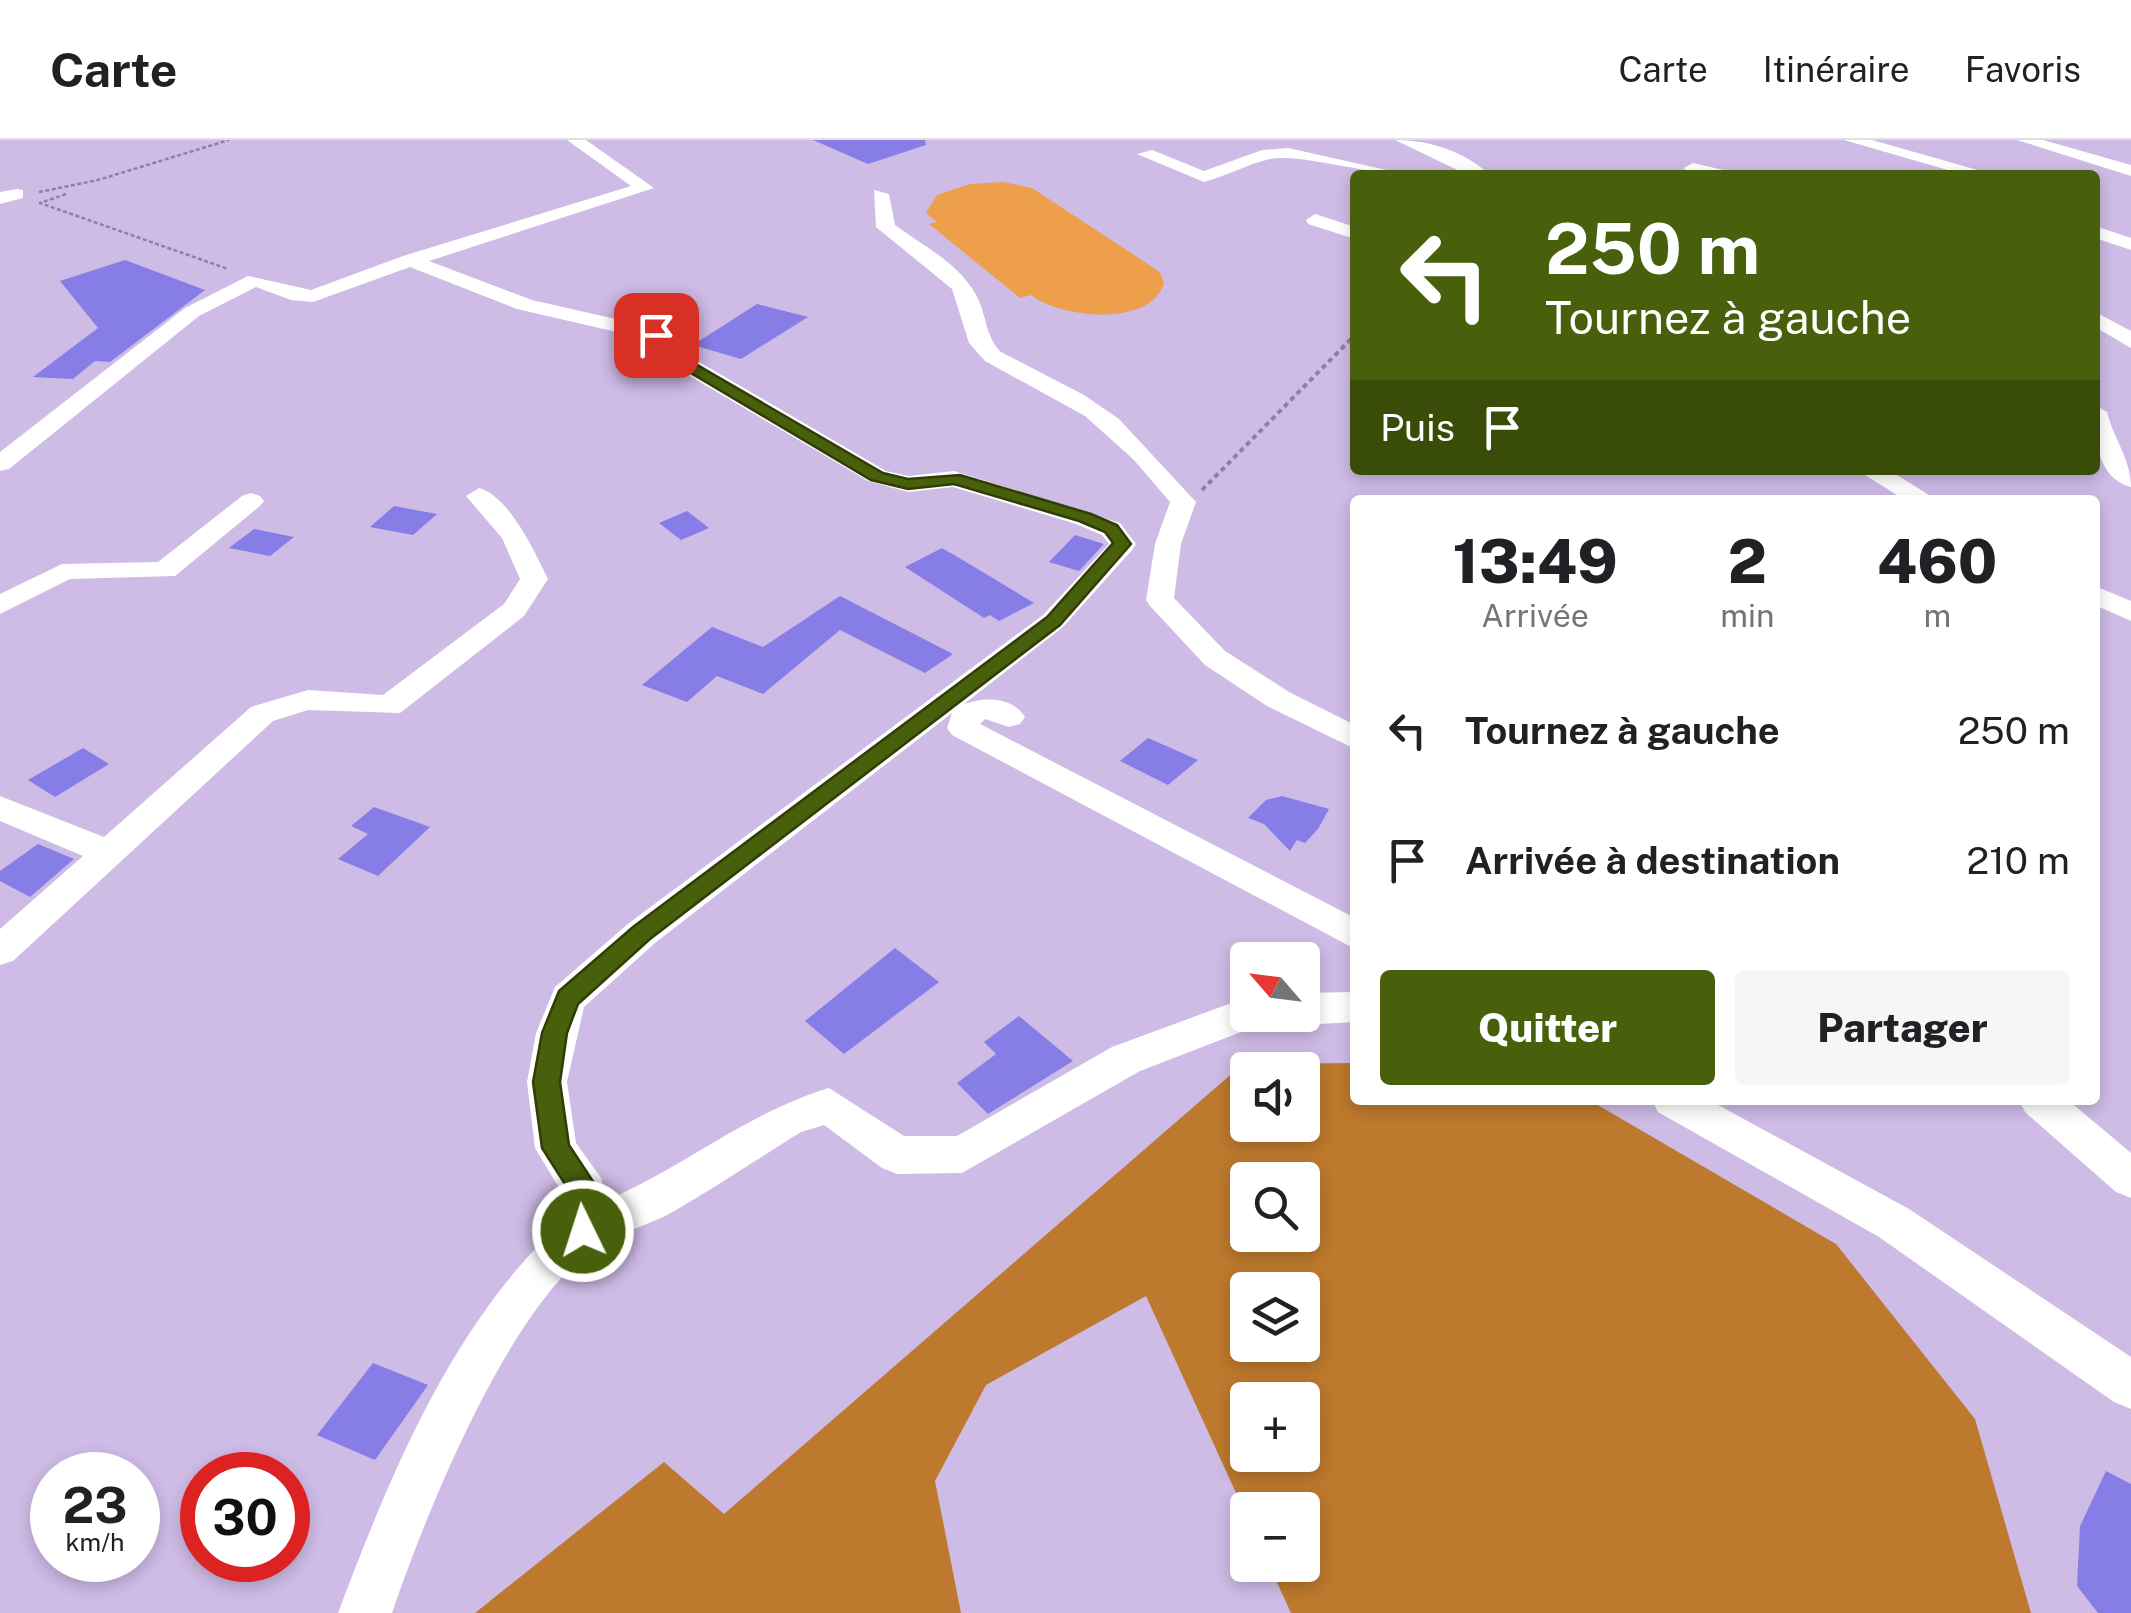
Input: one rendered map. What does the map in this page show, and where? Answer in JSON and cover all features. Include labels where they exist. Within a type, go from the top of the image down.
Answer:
[{"type":"street","points":[[0,464],[192,312],[255,280],[298,296],[314,296],[410,260],[645,188],[575,140]]},
{"type":"street","points":[[1403,140],[1443,153],[1472,170]]},
{"type":"street","points":[[1852,140],[1988,170]]},
{"type":"street","points":[[2025,140],[2128,167]]},
{"type":"street","points":[[2062,140],[2128,167]]},
{"type":"street","points":[[1146,154],[1204,177],[1268,154],[1288,153],[1375,170]]},
{"type":"street","points":[[1693,168],[1701,170]]},
{"type":"street","points":[[880,194],[886,226],[946,272],[967,296],[981,345],[1018,377],[1057,390],[1090,411],[1193,496],[1168,544],[1160,600],[1215,658],[1278,699],[1350,735]]},
{"type":"street","points":[[1316,220],[1350,232]]},
{"type":"street","points":[[2100,234],[2131,244]]},
{"type":"street","points":[[410,260],[514,301],[570,316],[607,318],[656,335],[662,350],[877,476],[908,484],[954,478],[1085,518],[1111,529],[1123,544],[1054,621],[642,933],[568,998],[555,1033],[546,1082],[556,1148],[586,1192],[583,1231]]},
{"type":"street","points":[[2100,321],[2131,341]]},
{"type":"street","points":[[2100,433],[2103,445],[2131,479]]},
{"type":"street","points":[[1879,475],[1915,495]]},
{"type":"street","points":[[0,951],[262,714],[284,702],[351,700],[389,706],[514,610],[534,579],[514,536],[479,496]]},
{"type":"street","points":[[0,605],[62,572],[165,570],[251,501]]},
{"type":"street","points":[[2100,596],[2131,612]]},
{"type":"street","points":[[1009,716],[986,707],[968,714],[963,728],[1350,932]]},
{"type":"street","points":[[0,808],[110,853]]},
{"type":"street","points":[[1320,1008],[1350,1007]]},
{"type":"street","points":[[365,1613],[395,1528],[520,1294],[583,1231],[652,1202],[789,1118],[829,1106],[897,1156],[962,1154],[1126,1059],[1230,1020]]},
{"type":"street","points":[[1681,1105],[1894,1223],[2131,1385]]},
{"type":"street","points":[[2045,1105],[2131,1179]]},
{"type":"path","points":[[8,196],[57,191],[229,140]]},
{"type":"path","points":[[57,191],[66,194],[40,203],[255,280]]},
{"type":"path","points":[[1193,496],[1350,340]]},
{"type":"shaded area","points":[[1003,182],[1032,188],[1160,272],[1164,283],[1156,297],[1142,307],[1104,315],[1062,309],[1031,295],[1020,298],[929,224],[937,222],[926,213],[937,195],[970,184]]},
{"type":"shaded area","points":[[1320,1063],[1350,1063],[1350,1105],[1598,1105],[1836,1244],[1975,1419],[2031,1613],[1291,1613],[1277,1582],[1320,1582],[1320,1492],[1236,1492],[1146,1296],[986,1385],[935,1481],[961,1613],[475,1613],[664,1462],[724,1514],[1230,1075],[1230,1142],[1320,1142]]},
{"type":"building","points":[[813,140],[925,140],[926,145],[868,164]]},
{"type":"building","points":[[125,260],[205,290],[110,362],[95,361],[73,379],[33,377],[98,328],[60,281]]},
{"type":"building","points":[[757,304],[808,317],[741,359],[693,345]]},
{"type":"building","points":[[394,506],[437,514],[413,535],[370,527]]},
{"type":"building","points":[[687,511],[709,528],[681,540],[659,523]]},
{"type":"building","points":[[254,529],[294,537],[270,556],[229,548]]},
{"type":"building","points":[[1075,535],[1104,544],[1079,571],[1049,562]]},
{"type":"building","points":[[942,548],[1034,603],[999,621],[990,615],[984,618],[905,567]]},
{"type":"building","points":[[840,596],[953,654],[925,673],[840,630],[763,694],[717,676],[687,702],[642,685],[712,627],[763,647]]},
{"type":"building","points":[[1148,738],[1198,760],[1168,785],[1120,761]]},
{"type":"building","points":[[83,748],[109,764],[55,797],[28,780]]},
{"type":"building","points":[[1282,796],[1329,809],[1305,843],[1297,840],[1290,851],[1264,824],[1248,818],[1266,800]]},
{"type":"building","points":[[374,807],[430,827],[378,876],[338,859],[368,834],[351,826]]},
{"type":"building","points":[[38,844],[74,859],[30,897],[0,881],[0,871]]},
{"type":"building","points":[[895,948],[939,982],[844,1054],[805,1021]]},
{"type":"building","points":[[1019,1016],[1073,1061],[988,1114],[957,1083],[996,1054],[984,1042]]},
{"type":"building","points":[[373,1363],[428,1385],[375,1460],[317,1435]]},
{"type":"building","points":[[2106,1471],[2131,1484],[2131,1613],[2098,1613],[2077,1586],[2080,1526]]},
{"type":"route","points":[[583,1231],[586,1192],[556,1148],[546,1082],[555,1033],[568,998],[642,933],[1054,621],[1123,544],[1111,529],[1085,518],[954,478],[908,484],[877,476],[662,350],[656,335]]}]
